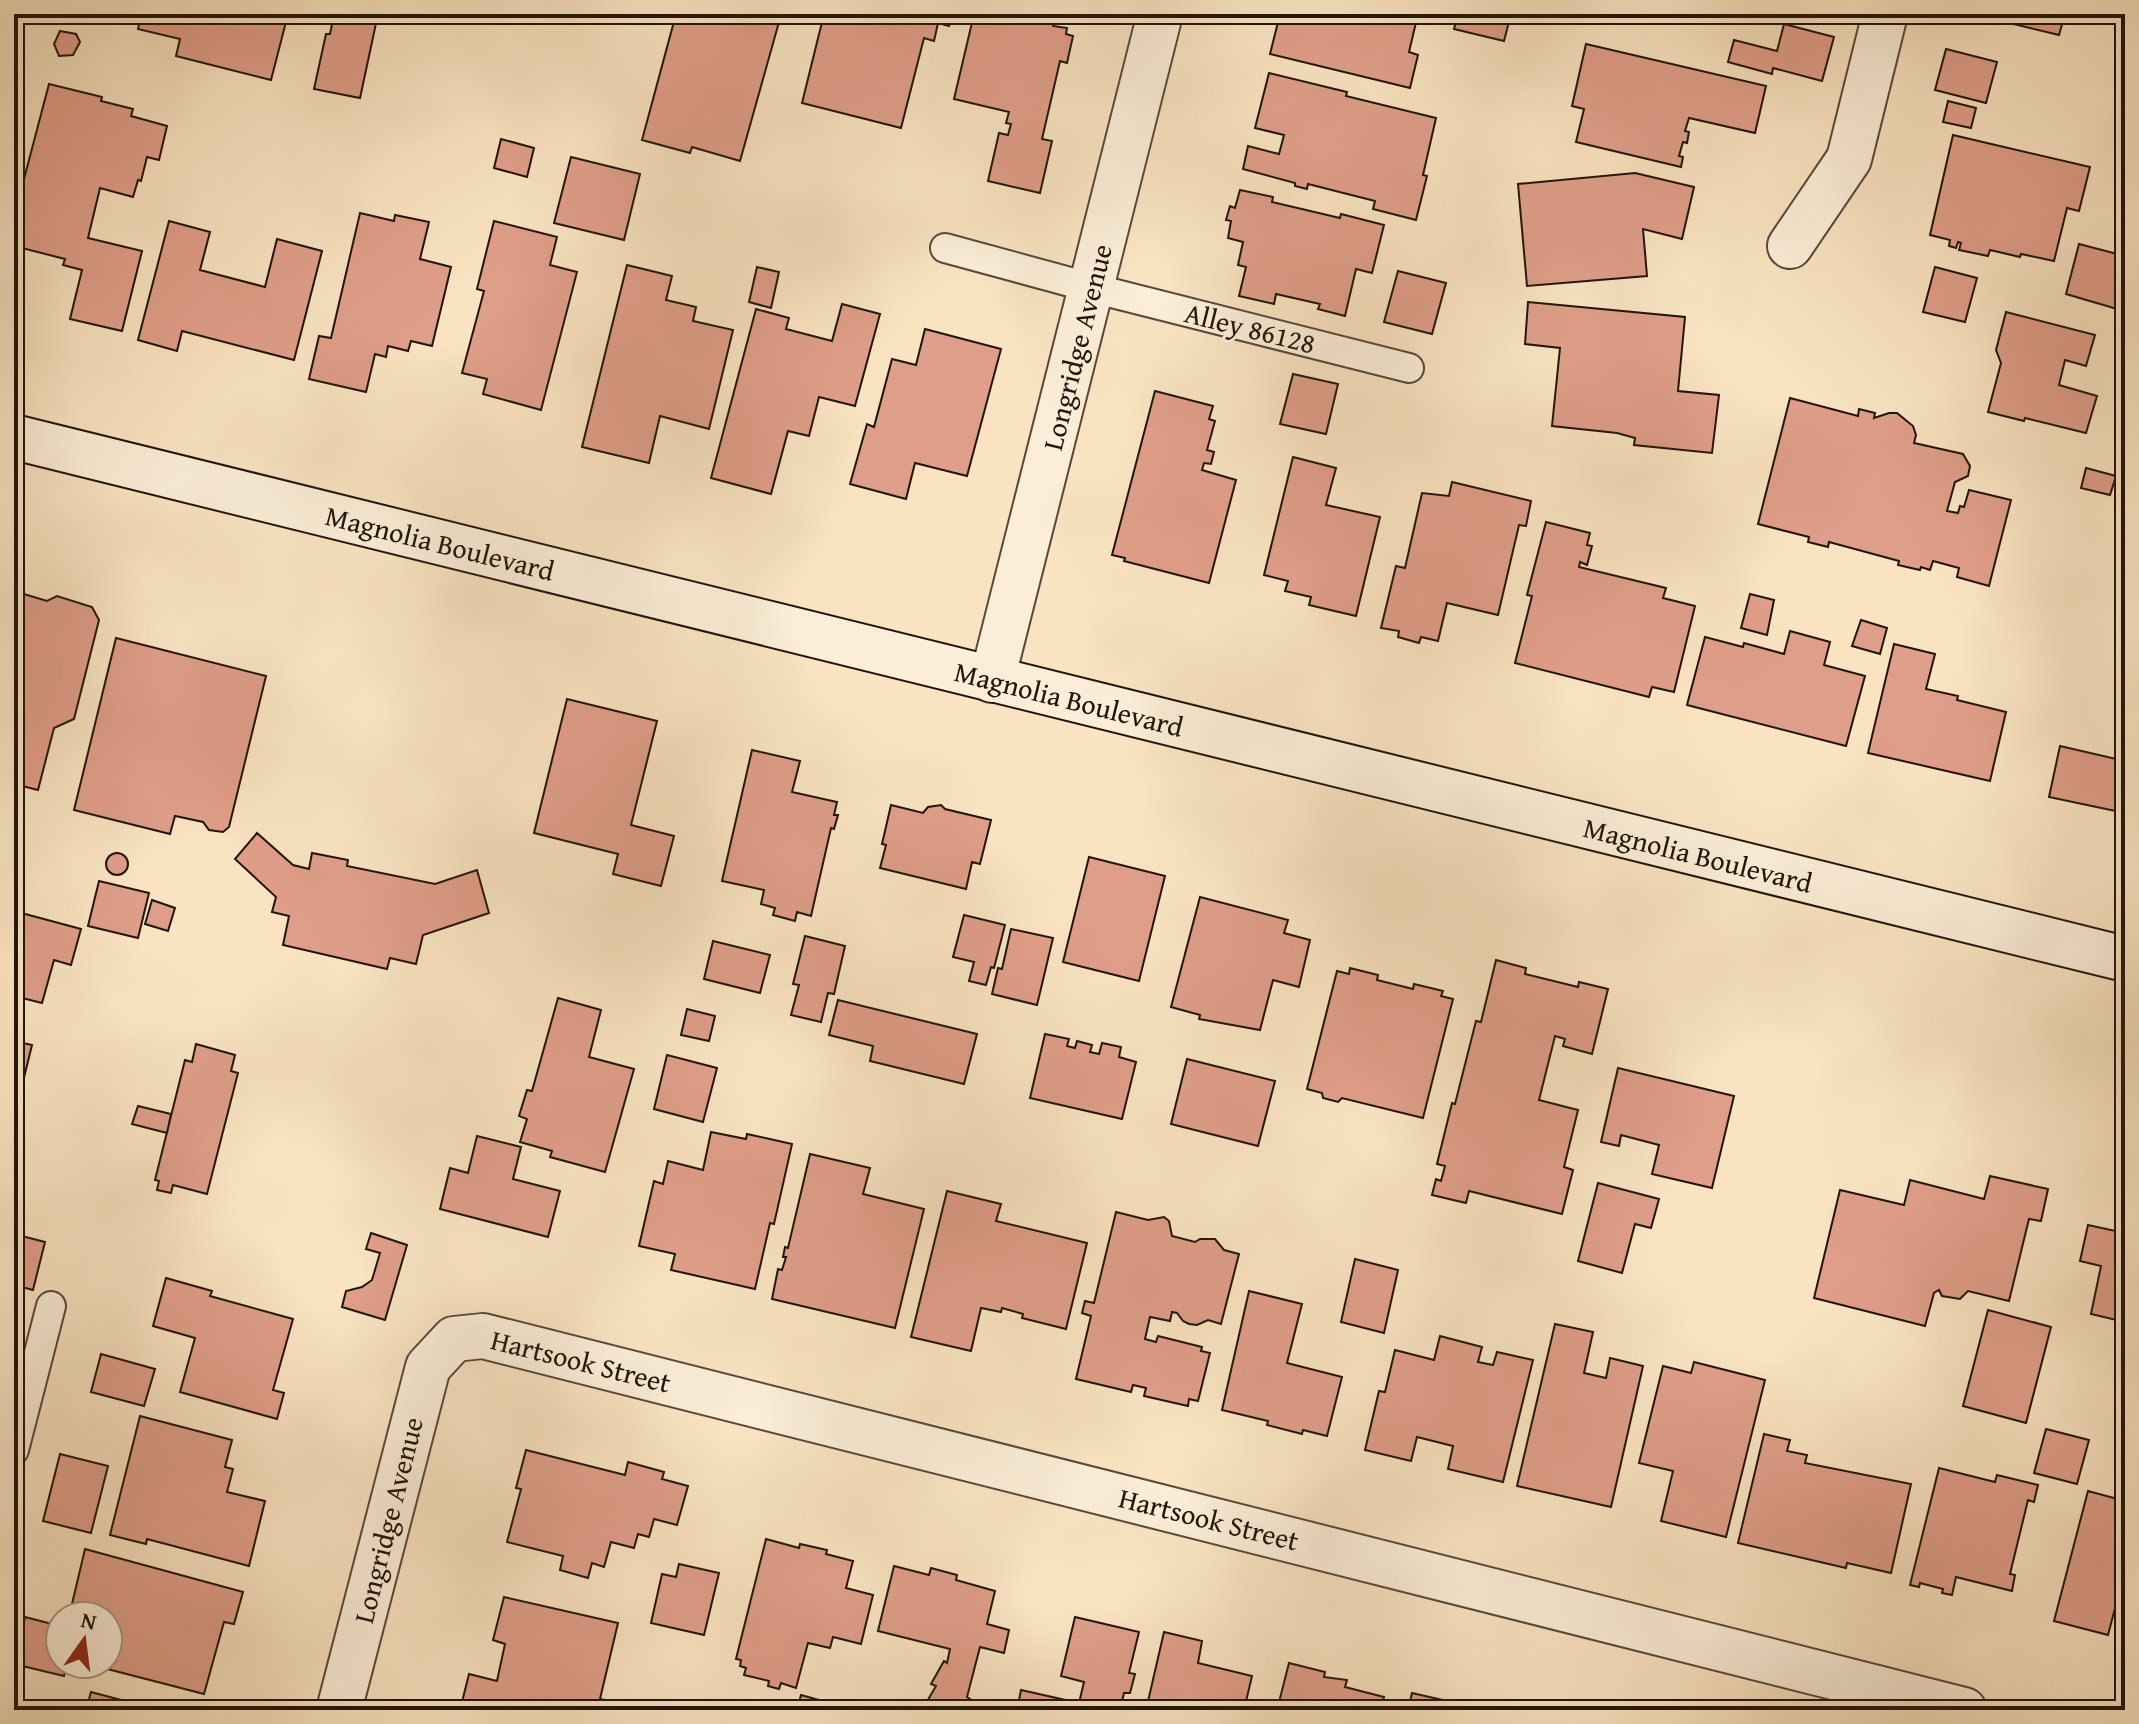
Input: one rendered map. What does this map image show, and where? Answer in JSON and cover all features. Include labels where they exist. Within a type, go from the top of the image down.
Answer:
[{"type":"street","name":"Longridge Avenue","points":[[992,680],[1160,14]]},
{"type":"street","points":[[1790,246],[1849,159],[1885,14]]},
{"type":"street","name":"Magnolia Boulevard","points":[[14,437],[2125,959]]},
{"type":"street","name":"Hartsook Street","points":[[454,1339],[483,1336],[1964,1710]]},
{"type":"street","name":"Longridge Avenue","points":[[339,1710],[428,1367],[454,1339]]},
{"type":"lane","name":"Alley 86128","points":[[945,248],[1409,368]]},
{"type":"lane","points":[[14,1450],[51,1306]]},
{"type":"building","points":[[141,14],[288,14],[271,80],[176,56],[180,39],[138,29]]},
{"type":"building","points":[[334,14],[378,14],[360,98],[314,89],[326,34],[330,34]]},
{"type":"building","points":[[558,14],[577,14],[565,23]]},
{"type":"building","points":[[676,14],[750,14],[779,22],[740,161],[692,147],[690,153],[642,140]]},
{"type":"building","points":[[824,14],[952,14],[949,26],[938,23],[934,41],[924,38],[901,128],[802,103]]},
{"type":"building","points":[[974,14],[1055,14],[1053,26],[1067,28],[1066,34],[1073,36],[1067,63],[1060,61],[1042,139],[1052,141],[1040,193],[988,181],[999,133],[1008,135],[1011,124],[1006,123],[1009,112],[954,99]]},
{"type":"building","points":[[1280,14],[1418,14],[1409,52],[1418,55],[1410,88],[1270,54]]},
{"type":"building","points":[[1458,14],[1511,14],[1504,41],[1454,29]]},
{"type":"building","points":[[1982,14],[2065,14],[2059,35]]},
{"type":"building","points":[[1784,24],[1834,37],[1822,81],[1773,68],[1772,74],[1728,62],[1734,40],[1777,51]]},
{"type":"building","points":[[60,31],[76,34],[80,42],[73,55],[59,56],[54,44]]},
{"type":"building","points":[[1586,44],[1766,86],[1755,133],[1689,118],[1685,131],[1689,132],[1687,143],[1683,142],[1679,156],[1683,157],[1681,167],[1576,142],[1584,109],[1572,106]]},
{"type":"building","points":[[1946,49],[1997,62],[1986,103],[1935,90]]},
{"type":"building","points":[[1269,73],[1436,118],[1416,220],[1373,209],[1375,201],[1308,184],[1307,189],[1243,169],[1248,146],[1279,154],[1284,135],[1255,128]]},
{"type":"building","points":[[49,84],[102,97],[101,101],[133,109],[131,116],[167,126],[159,160],[147,157],[133,197],[100,188],[88,238],[142,251],[122,331],[70,319],[82,270],[63,265],[65,259],[14,246],[14,217]]},
{"type":"building","points":[[1948,101],[1976,108],[1971,128],[1943,122]]},
{"type":"building","points":[[1953,135],[2090,167],[2079,211],[2067,208],[2054,261],[1990,250],[1988,256],[1959,250],[1961,243],[1958,242],[1956,248],[1949,246],[1950,240],[1930,235]]},
{"type":"building","points":[[501,139],[534,148],[527,177],[494,168]]},
{"type":"building","points":[[571,157],[640,174],[624,240],[554,223]]},
{"type":"building","points":[[1635,173],[1694,187],[1682,239],[1643,229],[1647,276],[1527,286],[1518,184]]},
{"type":"building","points":[[1240,190],[1273,197],[1272,202],[1384,225],[1372,273],[1356,269],[1345,316],[1318,309],[1320,304],[1276,294],[1274,304],[1239,296],[1246,267],[1238,265],[1243,242],[1228,238],[1231,221],[1226,220],[1230,206],[1235,208]]},
{"type":"building","points":[[360,213],[394,221],[395,215],[429,222],[420,259],[451,267],[432,346],[411,341],[408,351],[388,346],[386,357],[375,354],[366,392],[309,379],[319,336],[331,338]]},
{"type":"building","points":[[169,221],[210,232],[200,270],[265,287],[277,239],[322,251],[294,360],[182,331],[177,351],[138,340]]},
{"type":"building","points":[[494,221],[557,237],[550,265],[577,272],[541,410],[483,394],[487,379],[462,373],[484,291],[477,289]]},
{"type":"building","points":[[2079,244],[2125,256],[2125,281],[2117,309],[2066,294]]},
{"type":"building","points":[[627,265],[672,276],[666,300],[696,307],[693,321],[733,330],[709,429],[660,416],[649,463],[582,447]]},
{"type":"building","points":[[757,267],[779,272],[771,308],[749,302]]},
{"type":"building","points":[[1935,267],[1977,278],[1965,322],[1923,312]]},
{"type":"building","points":[[1398,271],[1446,283],[1432,334],[1384,322]]},
{"type":"building","points":[[1528,302],[1685,317],[1678,391],[1719,395],[1712,453],[1634,445],[1635,438],[1617,433],[1552,426],[1560,348],[1525,344]]},
{"type":"building","points":[[842,304],[880,314],[855,406],[819,397],[809,436],[788,431],[771,494],[711,478],[756,309],[789,318],[786,329],[832,341]]},
{"type":"building","points":[[2006,312],[2095,335],[2086,366],[2065,360],[2059,385],[2097,396],[2086,433],[1988,412],[2001,363],[1996,350]]},
{"type":"building","points":[[925,329],[1001,349],[967,476],[915,463],[906,499],[850,484],[867,424],[874,427],[892,359],[916,365]]},
{"type":"building","points":[[1293,374],[1338,384],[1326,434],[1280,424]]},
{"type":"building","points":[[1155,391],[1213,406],[1209,419],[1215,421],[1207,450],[1214,452],[1211,464],[1204,463],[1202,470],[1236,480],[1209,583],[1124,561],[1125,558],[1112,555]]},
{"type":"building","points":[[1790,398],[1858,416],[1859,409],[1875,413],[1874,418],[1897,413],[1913,426],[1916,435],[1914,443],[1963,454],[1970,466],[1968,476],[1955,482],[1947,511],[1958,513],[1960,506],[1964,507],[1969,490],[2011,500],[1989,586],[1957,577],[1959,568],[1933,561],[1930,570],[1921,567],[1920,570],[1898,565],[1899,561],[1829,542],[1828,547],[1808,542],[1809,537],[1758,524]]},
{"type":"building","points":[[1293,457],[1336,468],[1326,505],[1380,517],[1356,616],[1309,605],[1311,597],[1285,591],[1288,581],[1264,575]]},
{"type":"building","points":[[2086,468],[2116,476],[2110,495],[2081,488]]},
{"type":"building","points":[[1452,482],[1531,501],[1526,526],[1519,525],[1498,615],[1447,603],[1438,641],[1421,637],[1419,643],[1398,637],[1399,631],[1381,628],[1396,566],[1405,568],[1422,493],[1449,496]]},
{"type":"building","points":[[1546,522],[1590,533],[1587,545],[1592,546],[1587,565],[1580,562],[1579,567],[1666,588],[1663,598],[1695,606],[1674,692],[1652,687],[1649,697],[1515,663],[1532,596],[1527,595]]},
{"type":"building","points":[[14,591],[47,601],[57,596],[92,607],[99,620],[74,719],[54,728],[38,790],[14,784]]},
{"type":"building","points":[[1750,594],[1774,600],[1767,635],[1741,628]]},
{"type":"building","points":[[1861,620],[1887,628],[1880,654],[1852,646]]},
{"type":"building","points":[[1790,631],[1830,642],[1824,665],[1865,676],[1846,746],[1687,705],[1705,637],[1784,654]]},
{"type":"building","points":[[116,638],[266,676],[229,827],[223,832],[209,830],[203,822],[175,816],[170,834],[74,810]]},
{"type":"building","points":[[1894,644],[1935,654],[1926,689],[2006,712],[1990,781],[1868,753]]},
{"type":"building","points":[[567,699],[657,721],[631,825],[674,836],[661,886],[613,874],[618,854],[534,833]]},
{"type":"building","points":[[2060,746],[2125,761],[2125,813],[2049,797]]},
{"type":"building","points":[[752,750],[800,761],[792,792],[837,802],[834,815],[838,815],[834,829],[831,828],[811,916],[797,912],[795,921],[773,915],[775,908],[761,904],[764,890],[722,881]]},
{"type":"building","points":[[891,805],[923,813],[928,807],[941,805],[945,809],[991,820],[980,864],[972,862],[966,889],[880,868]]},
{"type":"building","points":[[257,833],[293,865],[309,869],[312,853],[348,860],[347,866],[435,884],[477,870],[489,913],[423,935],[416,964],[390,958],[387,969],[283,945],[289,916],[272,912],[276,897],[235,859]]},
{"type":"building","points":[[117,853],[128,864],[117,875],[106,864]]},
{"type":"building","points":[[1089,857],[1165,876],[1139,981],[1063,962]]},
{"type":"building","points":[[99,881],[149,893],[138,938],[88,926]]},
{"type":"building","points":[[1200,897],[1288,920],[1284,933],[1310,940],[1299,987],[1273,980],[1260,1030],[1199,1019],[1200,1015],[1171,1007]]},
{"type":"building","points":[[152,900],[175,908],[168,931],[145,924]]},
{"type":"building","points":[[14,911],[81,929],[71,965],[54,960],[42,1003],[14,996]]},
{"type":"building","points":[[964,915],[1005,925],[994,968],[991,967],[986,985],[969,981],[974,962],[953,957]]},
{"type":"building","points":[[1011,929],[1053,938],[1037,1005],[992,994],[998,968],[1002,969]]},
{"type":"building","points":[[805,936],[845,946],[834,994],[828,993],[821,1022],[791,1015],[799,985],[793,984]]},
{"type":"building","points":[[713,941],[770,955],[760,993],[704,979]]},
{"type":"building","points":[[1496,960],[1526,968],[1525,974],[1578,987],[1579,982],[1608,989],[1592,1054],[1563,1046],[1565,1039],[1555,1036],[1539,1100],[1578,1110],[1564,1167],[1573,1170],[1562,1214],[1469,1191],[1466,1203],[1432,1195],[1436,1179],[1441,1181],[1445,1166],[1437,1164],[1452,1103],[1455,1104],[1476,1021],[1481,1022]]},
{"type":"building","points":[[1350,968],[1378,975],[1377,980],[1413,989],[1414,984],[1443,991],[1441,996],[1453,999],[1423,1118],[1342,1098],[1338,1102],[1307,1089],[1337,971],[1349,974]]},
{"type":"building","points":[[558,998],[601,1010],[589,1057],[634,1069],[605,1172],[550,1157],[552,1151],[520,1142],[527,1119],[519,1116],[527,1090],[532,1091]]},
{"type":"building","points":[[838,1000],[977,1034],[964,1084],[870,1061],[873,1046],[829,1035]]},
{"type":"building","points":[[687,1009],[715,1016],[709,1041],[681,1035]]},
{"type":"building","points":[[1045,1034],[1069,1039],[1067,1046],[1075,1048],[1077,1041],[1092,1045],[1090,1052],[1099,1054],[1102,1043],[1121,1047],[1119,1057],[1136,1062],[1122,1119],[1030,1098]]},
{"type":"building","points":[[14,1041],[32,1045],[20,1094],[14,1093]]},
{"type":"building","points":[[196,1044],[235,1055],[231,1071],[238,1073],[207,1194],[173,1185],[171,1193],[157,1190],[159,1181],[155,1180],[185,1060],[192,1062]]},
{"type":"building","points":[[667,1055],[717,1068],[703,1122],[654,1109]]},
{"type":"building","points":[[1187,1059],[1275,1081],[1258,1146],[1171,1124]]},
{"type":"building","points":[[1618,1068],[1734,1096],[1712,1188],[1652,1174],[1659,1145],[1621,1135],[1619,1146],[1601,1142]]},
{"type":"building","points":[[138,1106],[171,1114],[167,1133],[132,1124]]},
{"type":"building","points":[[711,1132],[746,1139],[747,1134],[792,1144],[755,1289],[671,1270],[675,1254],[639,1246],[654,1181],[663,1184],[668,1161],[703,1170]]},
{"type":"building","points":[[477,1136],[521,1147],[513,1179],[560,1191],[548,1237],[440,1209],[450,1168],[468,1173]]},
{"type":"building","points":[[810,1154],[870,1168],[863,1194],[924,1209],[895,1328],[772,1299],[778,1269],[782,1270],[786,1257],[783,1257],[785,1247],[788,1248]]},
{"type":"building","points":[[1990,1176],[2048,1189],[2041,1221],[2029,1219],[2009,1301],[1968,1291],[1960,1299],[1942,1296],[1939,1290],[1934,1293],[1925,1326],[1814,1298],[1840,1190],[1904,1205],[1910,1180],[1984,1199]]},
{"type":"building","points":[[1598,1183],[1659,1199],[1651,1228],[1635,1224],[1622,1273],[1578,1261]]},
{"type":"building","points":[[947,1191],[1001,1204],[996,1221],[1087,1243],[1066,1329],[1022,1318],[1023,1314],[1002,1308],[1001,1312],[981,1308],[971,1351],[911,1337]]},
{"type":"building","points":[[1116,1212],[1148,1220],[1164,1217],[1169,1221],[1172,1236],[1195,1242],[1215,1239],[1224,1250],[1239,1254],[1221,1324],[1208,1320],[1197,1325],[1189,1324],[1172,1312],[1170,1321],[1150,1317],[1145,1339],[1156,1342],[1158,1336],[1202,1347],[1201,1351],[1210,1353],[1198,1401],[1189,1399],[1188,1406],[1144,1396],[1146,1388],[1133,1385],[1131,1392],[1076,1379],[1091,1316],[1082,1313],[1085,1301],[1094,1303]]},
{"type":"building","points":[[2088,1225],[2125,1233],[2125,1322],[2091,1314],[2101,1266],[2080,1261]]},
{"type":"building","points":[[371,1233],[407,1245],[385,1320],[342,1307],[346,1291],[362,1287],[372,1280],[380,1253],[366,1249]]},
{"type":"building","points":[[14,1234],[45,1242],[33,1290],[14,1285]]},
{"type":"building","points":[[1355,1259],[1398,1270],[1384,1333],[1341,1322]]},
{"type":"building","points":[[166,1278],[212,1291],[210,1296],[293,1319],[273,1390],[284,1393],[277,1419],[180,1392],[195,1338],[153,1326]]},
{"type":"building","points":[[1249,1291],[1302,1304],[1287,1363],[1342,1377],[1327,1436],[1303,1430],[1302,1434],[1267,1425],[1268,1421],[1222,1410]]},
{"type":"building","points":[[1988,1310],[2051,1327],[2026,1423],[1963,1406]]},
{"type":"building","points":[[1555,1324],[1593,1332],[1584,1373],[1606,1378],[1610,1358],[1643,1366],[1611,1507],[1517,1486]]},
{"type":"building","points":[[1440,1336],[1482,1347],[1478,1362],[1493,1365],[1497,1352],[1533,1360],[1503,1482],[1448,1469],[1453,1446],[1417,1437],[1411,1461],[1365,1450],[1379,1391],[1385,1392],[1395,1350],[1434,1360]]},
{"type":"building","points":[[101,1354],[155,1369],[144,1406],[91,1392]]},
{"type":"building","points":[[1694,1362],[1765,1380],[1726,1537],[1661,1521],[1673,1471],[1639,1463],[1663,1366],[1691,1373]]},
{"type":"building","points":[[140,1416],[232,1440],[225,1467],[233,1469],[227,1492],[265,1501],[249,1566],[147,1539],[146,1544],[110,1535]]},
{"type":"building","points":[[2046,1429],[2089,1440],[2077,1484],[2034,1473]]},
{"type":"building","points":[[1764,1434],[1790,1440],[1787,1451],[1807,1455],[1805,1463],[1911,1484],[1891,1573],[1847,1563],[1846,1568],[1738,1543]]},
{"type":"building","points":[[526,1450],[625,1475],[628,1462],[664,1472],[662,1479],[688,1486],[677,1525],[654,1519],[649,1537],[638,1534],[634,1548],[611,1542],[604,1567],[592,1563],[588,1578],[560,1570],[563,1556],[507,1542],[521,1489],[516,1488]]},
{"type":"building","points":[[60,1454],[108,1466],[91,1533],[43,1521]]},
{"type":"building","points":[[1939,1468],[1995,1482],[1997,1475],[2038,1485],[2034,1502],[2028,1500],[2010,1574],[2015,1575],[2012,1591],[1956,1577],[1952,1595],[1942,1593],[1943,1589],[1920,1583],[1919,1587],[1910,1585]]},
{"type":"building","points":[[2088,1491],[2125,1501],[2125,1595],[2119,1593],[2108,1635],[2054,1621]]},
{"type":"building","points":[[766,1539],[799,1548],[800,1544],[827,1550],[826,1554],[853,1561],[846,1588],[873,1595],[861,1644],[833,1637],[830,1648],[808,1643],[796,1688],[781,1683],[779,1689],[768,1686],[769,1681],[744,1675],[746,1668],[740,1666],[741,1660],[736,1659]]},
{"type":"building","points":[[85,1549],[243,1592],[234,1624],[224,1622],[204,1694],[124,1673],[124,1600],[73,1600]]},
{"type":"building","points":[[679,1564],[719,1573],[704,1635],[651,1623],[662,1574],[676,1577]]},
{"type":"building","points":[[894,1566],[929,1575],[931,1568],[957,1575],[956,1580],[995,1591],[987,1624],[1009,1630],[1004,1653],[980,1647],[967,1697],[973,1701],[967,1710],[922,1710],[936,1686],[931,1684],[944,1661],[947,1663],[950,1649],[878,1631]]},
{"type":"building","points":[[504,1597],[618,1623],[600,1699],[640,1710],[460,1710],[469,1674],[497,1681],[505,1644],[493,1640]]},
{"type":"building","points":[[25,1617],[44,1622],[44,1671],[14,1664]]},
{"type":"building","points":[[1075,1617],[1139,1632],[1129,1673],[1135,1674],[1130,1693],[1124,1693],[1120,1710],[1017,1710],[1021,1690],[1079,1703],[1084,1682],[1061,1676]]},
{"type":"building","points":[[1164,1632],[1202,1641],[1198,1663],[1252,1676],[1244,1710],[1146,1710]]},
{"type":"building","points":[[1289,1663],[1325,1672],[1324,1677],[1347,1680],[1345,1687],[1384,1697],[1381,1710],[1277,1710]]},
{"type":"building","points":[[91,1692],[159,1710],[86,1710]]},
{"type":"building","points":[[1412,1693],[1447,1701],[1445,1707],[1457,1710],[1408,1710]]},
{"type":"building","points":[[801,1695],[844,1707],[843,1710],[797,1710]]}]
